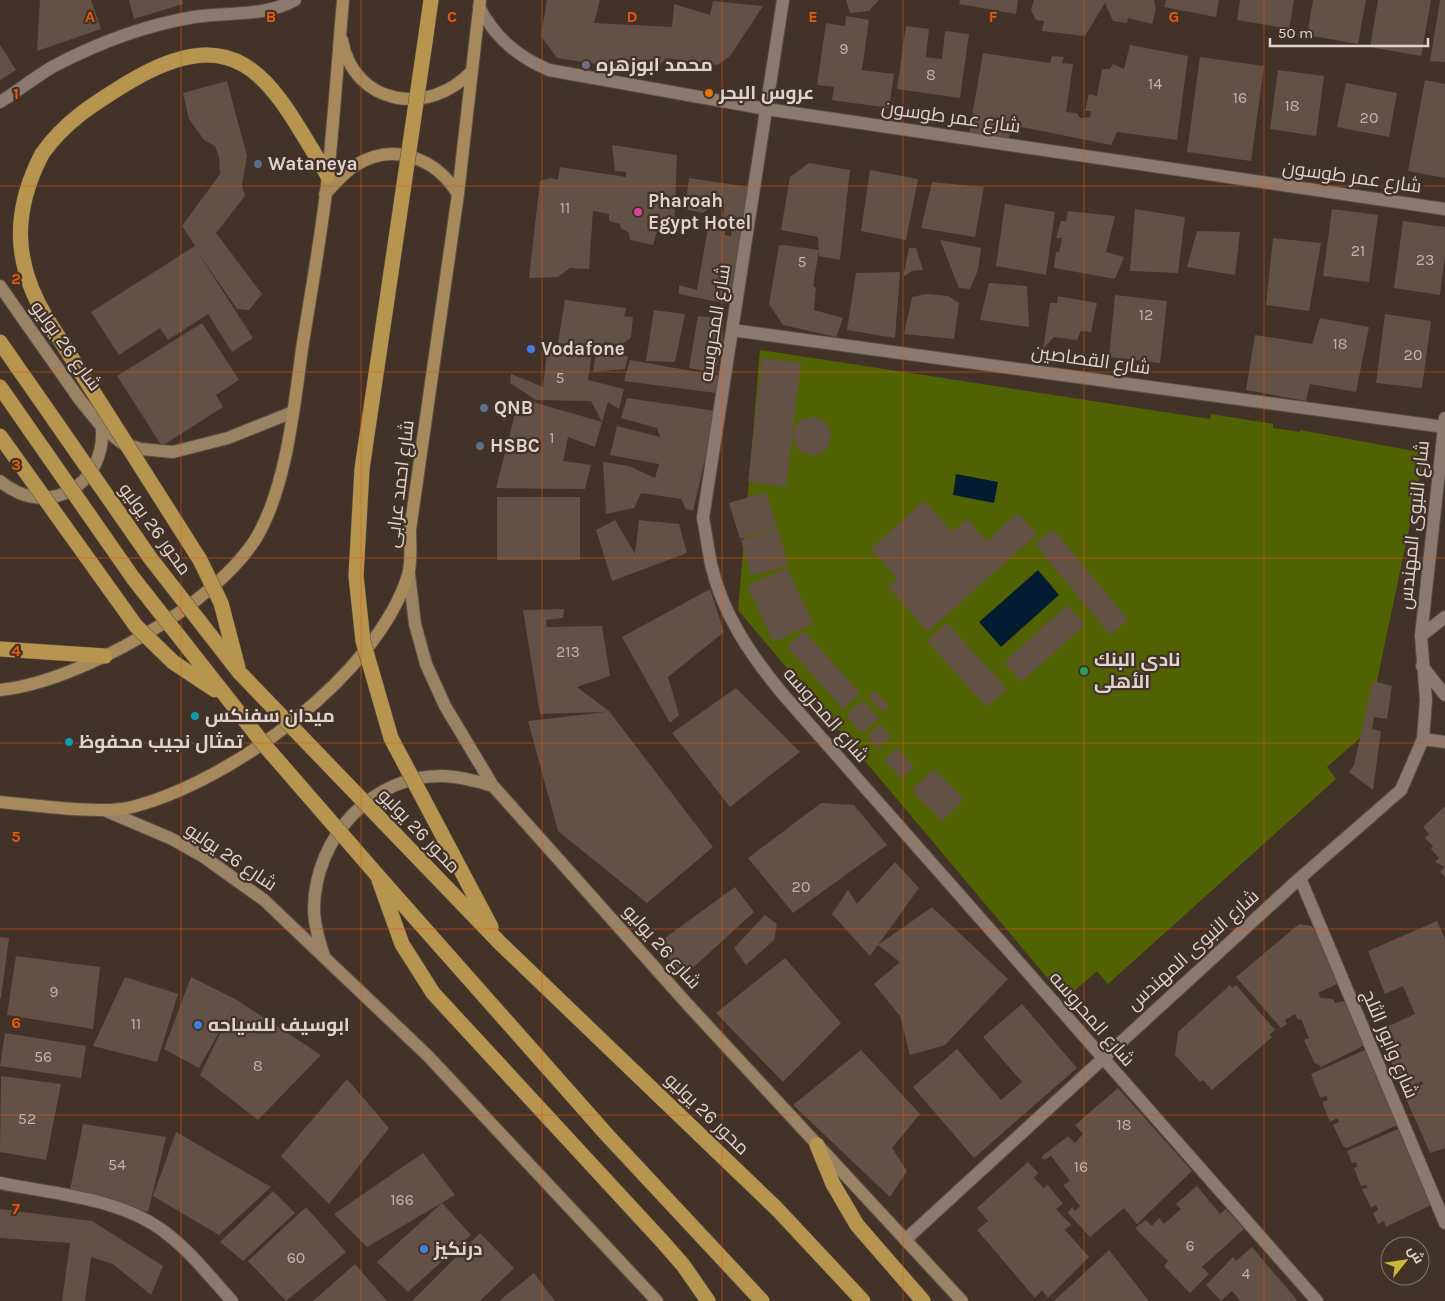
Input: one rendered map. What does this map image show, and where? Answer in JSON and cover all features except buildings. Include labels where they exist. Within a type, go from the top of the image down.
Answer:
[{"type":"highway","points":[[431,0],[362,469],[356,576],[364,641],[391,738],[500,943]]},
{"type":"highway","points":[[239,672],[221,603],[200,560],[47,319],[27,280],[22,258],[21,214],[30,180],[42,154],[54,136],[75,116],[146,72],[176,59],[208,55],[240,63],[267,82],[278,94],[328,176]]},
{"type":"highway","name":"محور 26 يوليو","points":[[0,342],[151,559],[239,672],[500,943],[777,1209],[863,1301]]},
{"type":"highway","points":[[0,387],[133,578],[266,747],[608,1136],[762,1301]]},
{"type":"highway","points":[[0,436],[136,626],[173,662],[223,694]]},
{"type":"highway","points":[[0,649],[105,656]]},
{"type":"highway","points":[[378,876],[402,944],[433,993],[661,1240],[683,1266],[708,1301]]},
{"type":"highway","points":[[817,1145],[833,1184],[857,1225],[923,1301]]},
{"type":"main road","points":[[0,690],[55,677],[105,656],[140,638],[177,614],[242,559],[273,503],[293,412],[328,176],[343,0]]},
{"type":"main road","name":"شارع احمد عرابى","points":[[0,802],[104,810],[131,808],[197,781],[252,750],[290,723],[319,699],[369,644],[391,614],[409,574],[410,530],[458,194],[479,4]]},
{"type":"main road","points":[[340,33],[343,47],[357,73],[373,88],[393,97],[422,100],[436,96],[450,91],[472,71]]},
{"type":"main road","points":[[325,194],[355,165],[374,157],[393,154],[407,155],[432,164],[451,183],[458,194]]},
{"type":"main road","name":"شارع 26 يوليو","points":[[0,286],[80,400],[102,427],[122,443],[141,449],[173,452],[228,438],[293,412]]},
{"type":"main road","points":[[0,481],[22,495],[34,497],[46,498],[70,492],[85,480],[97,464],[103,440],[102,427]]},
{"type":"main road","name":"شارع 26 يوليو","points":[[409,574],[415,624],[426,664],[445,706],[493,786],[690,1006],[962,1301]]},
{"type":"main road","points":[[325,959],[317,934],[315,918],[316,883],[323,859],[331,843],[351,816],[370,799],[393,787],[417,779],[443,776],[493,786]]},
{"type":"main road","name":"شارع 26 يوليو","points":[[104,810],[172,839],[235,878],[264,900],[428,1056],[657,1301]]},
{"type":"street","points":[[0,102],[53,67],[108,41],[194,17],[274,8],[295,0]]},
{"type":"street","name":"شارع المحروسه","points":[[783,0],[703,518],[711,566],[727,612],[751,654],[781,692],[1102,1059],[1317,1301]]},
{"type":"street","name":"شارع عمر طوسون","points":[[479,4],[487,22],[508,46],[521,56],[549,70],[766,109],[1445,209]]},
{"type":"street","name":"شارع القصاصين","points":[[732,330],[1444,423]]},
{"type":"street","name":"شارع النبوى المهندس","points":[[905,1240],[1300,878],[1401,790],[1423,739],[1426,700],[1421,636],[1444,423]]},
{"type":"street","points":[[1421,636],[1445,617]]},
{"type":"street","points":[[1422,666],[1445,694]]},
{"type":"street","points":[[1423,739],[1445,742]]},
{"type":"street","name":"شارع وابور الثلج","points":[[1300,878],[1445,1223]]},
{"type":"street","points":[[0,1183],[104,1204],[137,1215],[167,1233],[232,1301]]},
{"type":"green space","name":"نادى البنك الأهلى","points":[[760,350],[1210,419],[1211,414],[1273,424],[1273,428],[1300,432],[1300,430],[1425,453],[1366,733],[1327,767],[1336,779],[1108,984],[1097,971],[1065,999],[738,610]]},
{"type":"water","points":[[956,474],[998,482],[994,503],[953,495]]},
{"type":"water","points":[[1038,570],[1059,595],[1001,647],[979,622]]},
{"type":"place","name":"محمد ابوزهره","points":[[586,65]]},
{"type":"place","name":"عروس البحر","points":[[709,93]]},
{"type":"place","name":"Wataneya","points":[[258,164]]},
{"type":"place","name":"Pharoah Egypt Hotel","points":[[638,212]]},
{"type":"place","name":"Vodafone","points":[[531,349]]},
{"type":"place","name":"QNB","points":[[484,408]]},
{"type":"place","name":"HSBC","points":[[480,446]]},
{"type":"place","name":"نادى البنك الأهلى","points":[[1084,671]]},
{"type":"place","name":"ميدان سفنكس","points":[[195,716]]},
{"type":"place","name":"تمثال نجيب محفوظ","points":[[69,742]]},
{"type":"place","name":"ابوسيف للسياحه","points":[[198,1025]]},
{"type":"place","name":"درنكيز","points":[[424,1249]]}]
